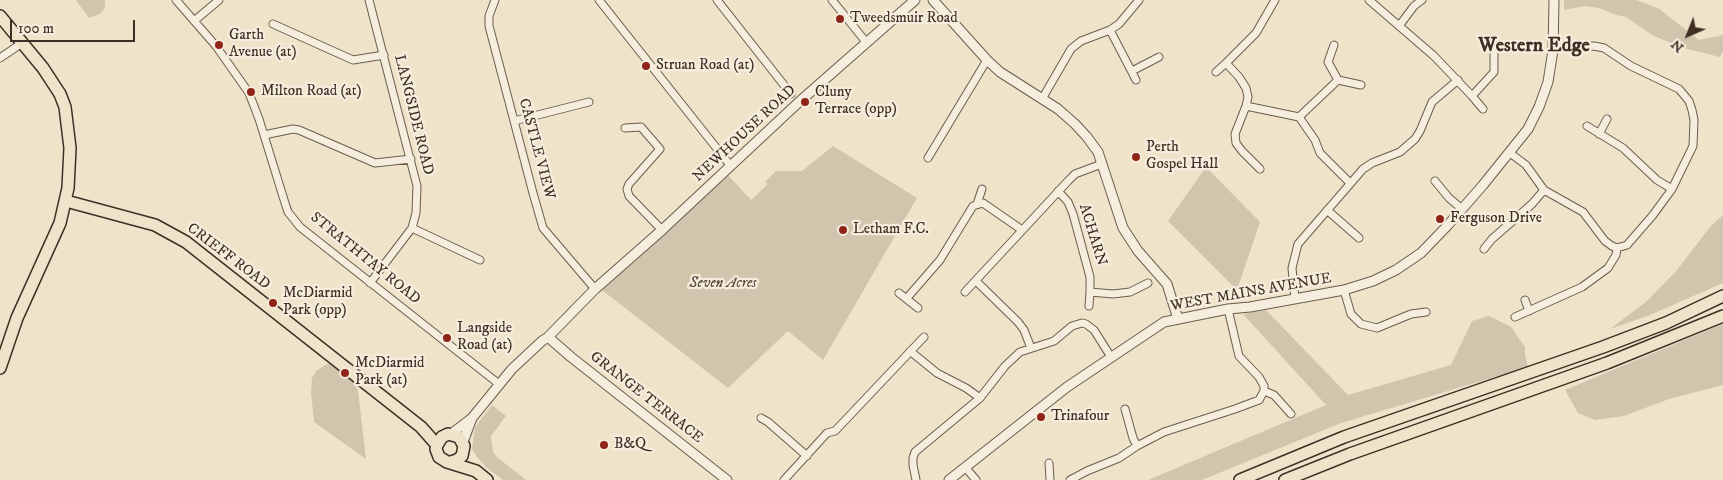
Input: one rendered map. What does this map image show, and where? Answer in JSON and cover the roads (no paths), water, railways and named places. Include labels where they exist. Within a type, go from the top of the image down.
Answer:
[{"type":"main road","points":[[0,16],[52,81],[64,107],[70,148],[70,178],[60,223],[17,318],[0,368]]},
{"type":"main road","name":"CRIEFF ROAD","points":[[66,201],[155,225],[186,242],[421,427],[437,444]]},
{"type":"main road","points":[[1240,480],[1344,437],[1666,323],[1723,296]]},
{"type":"main road","points":[[1286,480],[1350,454],[1607,363],[1723,316]]},
{"type":"main road","name":"CRIEFF ROAD","points":[[421,427],[448,434]]},
{"type":"main road","points":[[476,471],[459,437],[448,434],[438,440],[436,449],[442,460],[476,471],[487,480]]},
{"type":"main road","points":[[451,462],[460,458],[463,446]]},
{"type":"street","name":"STRATHTAY ROAD","points":[[176,0],[216,46],[249,93],[288,212],[307,233],[499,384]]},
{"type":"street","points":[[194,21],[219,0]]},
{"type":"street","name":"LANGSIDE ROAD","points":[[369,0],[411,159],[416,186],[416,213],[412,228],[370,283]]},
{"type":"street","name":"CASTLE VIEW","points":[[494,0],[488,26],[544,228],[595,289]]},
{"type":"street","points":[[600,0],[730,165]]},
{"type":"street","points":[[716,0],[791,94]]},
{"type":"street","points":[[832,0],[866,42]]},
{"type":"street","name":"NEWHOUSE ROAD","points":[[448,434],[472,418],[512,369],[548,337],[595,289],[662,230],[730,165],[866,42],[916,0]]},
{"type":"street","points":[[933,0],[987,60],[1017,84],[1058,109],[1081,130],[1098,152],[1123,228],[1138,251],[1166,284],[1178,319]]},
{"type":"street","points":[[1042,99],[1070,49],[1091,36],[1110,30],[1119,24],[1139,0]]},
{"type":"street","points":[[1216,72],[1256,33],[1275,0]]},
{"type":"street","points":[[1369,0],[1434,56],[1483,109]]},
{"type":"street","points":[[1399,26],[1414,6],[1422,0]]},
{"type":"street","name":"WEST MAINS AVENUE","points":[[949,480],[1067,387],[1164,322],[1228,309],[1250,307],[1344,290],[1374,281],[1396,270],[1421,253],[1462,209],[1528,129],[1539,107],[1548,82],[1554,47],[1554,0]]},
{"type":"street","points":[[273,24],[353,60],[384,55]]},
{"type":"street","points":[[1110,30],[1136,80]]},
{"type":"street","points":[[0,58],[22,43]]},
{"type":"street","points":[[1334,45],[1328,62],[1338,80],[1361,85]]},
{"type":"street","points":[[1472,96],[1494,72],[1494,45]]},
{"type":"street","points":[[1510,153],[1526,165],[1544,190],[1583,212],[1605,241],[1617,248],[1627,245],[1653,215],[1672,189],[1693,146],[1692,110],[1689,101],[1680,88],[1631,66],[1604,48],[1594,46],[1554,47]]},
{"type":"street","points":[[1132,71],[1159,57]]},
{"type":"street","points":[[928,158],[987,60]]},
{"type":"street","points":[[1226,63],[1239,77],[1246,88],[1248,97],[1235,134],[1236,143],[1260,169]]},
{"type":"street","points":[[1299,117],[1338,80]]},
{"type":"street","points":[[1295,299],[1292,268],[1298,244],[1363,169],[1372,163],[1400,152],[1408,146],[1420,131],[1432,102],[1458,80]]},
{"type":"street","points":[[514,121],[590,102]]},
{"type":"street","points":[[1246,106],[1299,117],[1315,140],[1320,153],[1350,183]]},
{"type":"street","points":[[1599,134],[1607,119]]},
{"type":"street","points":[[1586,126],[1623,148],[1657,180],[1672,189]]},
{"type":"street","points":[[625,128],[640,127],[660,149],[629,184],[627,190],[629,196],[662,230]]},
{"type":"street","points":[[264,135],[280,131],[299,130],[375,163],[411,159]]},
{"type":"street","points":[[965,292],[1075,174],[1102,165]]},
{"type":"street","points":[[1436,181],[1449,198],[1462,209]]},
{"type":"street","points":[[978,204],[982,189]]},
{"type":"street","points":[[1484,249],[1502,229],[1526,210],[1544,190]]},
{"type":"street","name":"ACHARN","points":[[1058,191],[1068,202],[1073,214],[1090,277],[1089,306]]},
{"type":"street","points":[[907,298],[940,260],[973,206],[983,203],[1022,230]]},
{"type":"street","points":[[1327,210],[1359,238]]},
{"type":"street","points":[[412,228],[480,260]]},
{"type":"street","points":[[1514,317],[1582,287],[1594,279],[1608,268],[1616,255],[1617,248]]},
{"type":"street","points":[[976,282],[1018,322],[1024,330],[1031,348]]},
{"type":"street","points":[[1090,292],[1113,294],[1130,292],[1148,282]]},
{"type":"street","points":[[1344,290],[1351,314],[1361,324],[1377,328],[1411,314],[1426,312]]},
{"type":"street","points":[[899,292],[918,308]]},
{"type":"street","points":[[1525,300],[1529,311]]},
{"type":"street","points":[[1228,309],[1239,356],[1259,377],[1264,391],[1274,395],[1291,414]]},
{"type":"street","points":[[916,480],[913,465],[915,452],[980,398],[1012,358],[1020,352],[1054,341],[1072,326],[1086,324],[1094,330],[1111,357]]},
{"type":"street","name":"GRANGE TERRACE","points":[[548,337],[727,480]]},
{"type":"street","points":[[784,480],[828,433],[835,431],[924,337]]},
{"type":"street","points":[[910,352],[937,373],[966,388],[980,398]]},
{"type":"street","points":[[1070,480],[1120,458],[1137,446],[1164,432],[1259,400],[1264,391]]},
{"type":"street","points":[[1125,409],[1132,438],[1137,446]]},
{"type":"street","name":"NEWHOUSE ROAD","points":[[463,446],[472,418]]},
{"type":"street","points":[[760,418],[768,422],[807,456]]},
{"type":"street","points":[[1049,463],[1050,480]]},
{"type":"street","points":[[965,467],[976,480]]},
{"type":"place","name":"Tweedsmuir Road","points":[[840,19]]},
{"type":"place","name":"Garth Avenue (at)","points":[[219,45]]},
{"type":"place","name":"Struan Road (at)","points":[[646,66]]},
{"type":"place","name":"Milton Road (at)","points":[[251,92]]},
{"type":"place","name":"Cluny Terrace (opp)","points":[[805,102]]},
{"type":"place","name":"Perth Gospel Hall","points":[[1136,157]]},
{"type":"place","name":"Ferguson Drive","points":[[1440,219]]},
{"type":"place","name":"Letham F.C.","points":[[843,230]]},
{"type":"place","name":"McDiarmid Park (opp)","points":[[273,303]]},
{"type":"place","name":"Langside Road (at)","points":[[447,338]]},
{"type":"place","name":"McDiarmid Park (at)","points":[[345,373]]},
{"type":"place","name":"Trinafour","points":[[1041,417]]},
{"type":"place","name":"B&Q","points":[[604,445]]},
{"type":"district","name":"Western Edge","points":[[1534,47]]},
{"type":"park label","name":"Seven Acres","points":[[723,284]]}]
